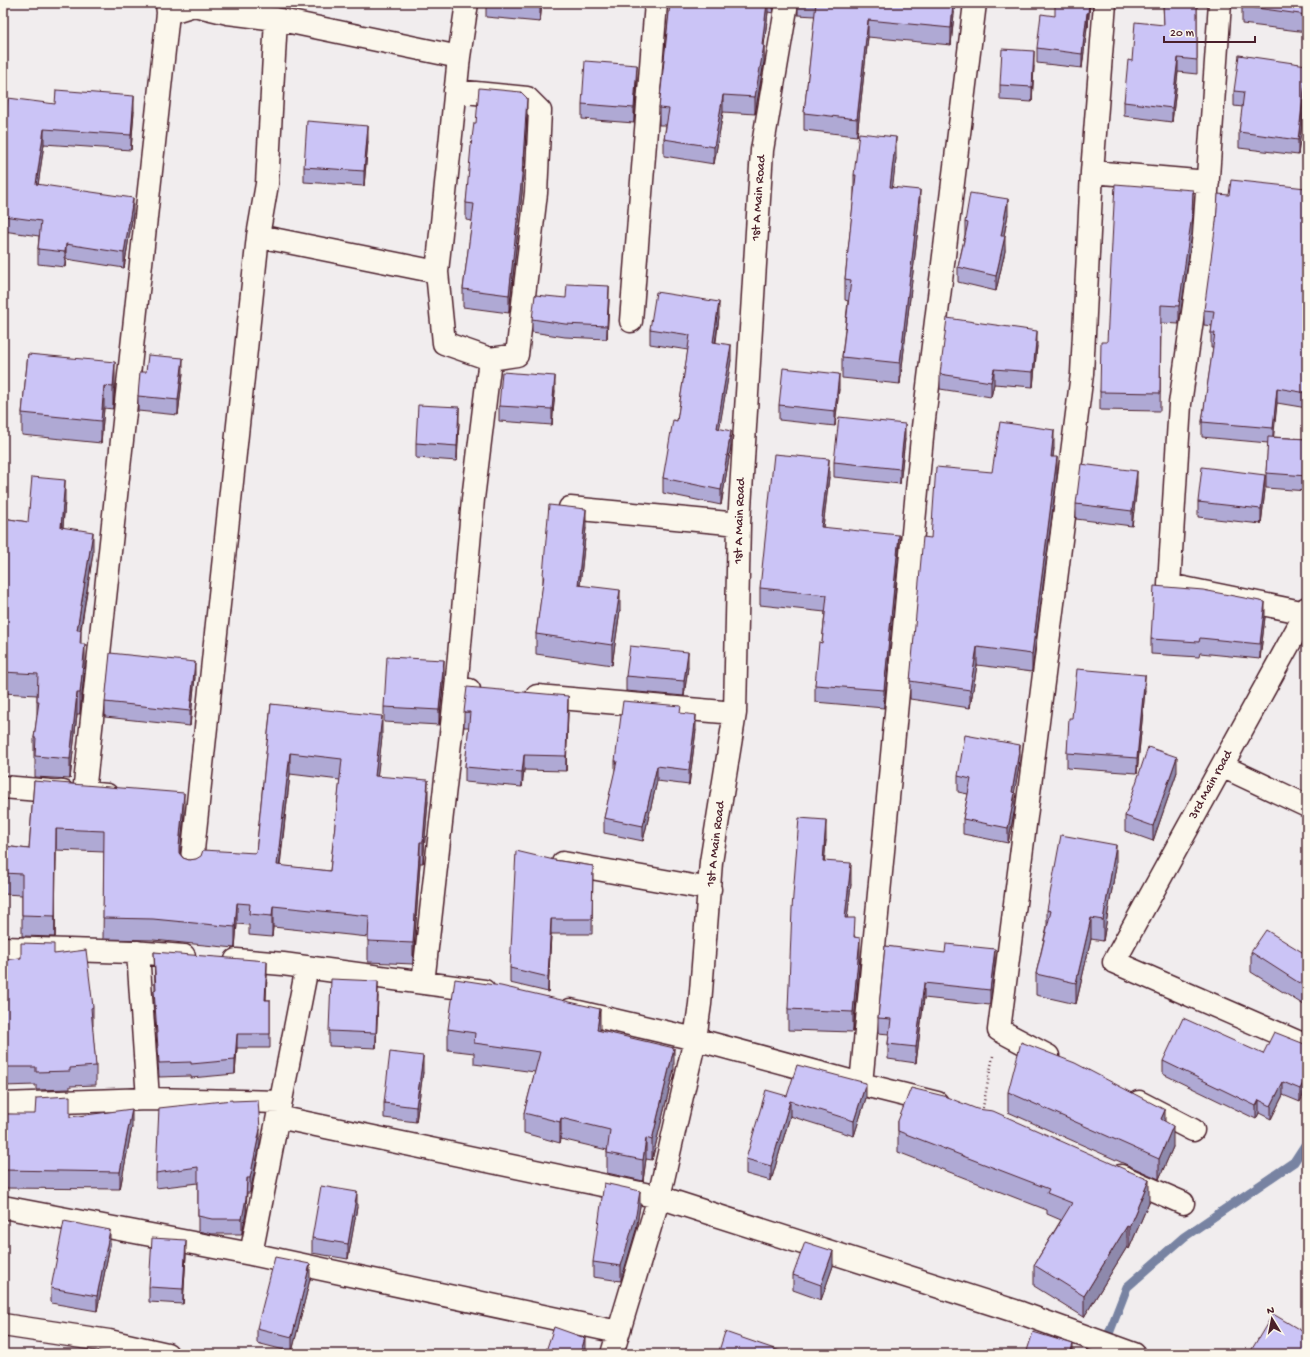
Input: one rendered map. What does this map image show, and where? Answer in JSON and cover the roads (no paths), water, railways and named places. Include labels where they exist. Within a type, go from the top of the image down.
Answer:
[{"type":"street","points":[[455,91],[527,98],[540,111],[536,193],[517,355],[490,359],[444,343],[437,272],[455,91],[466,3]]},
{"type":"street","points":[[631,321],[656,3]]},
{"type":"street","name":"1st A Main Road","points":[[612,1354],[659,1197],[696,1039],[712,862],[735,713],[739,524],[762,150],[787,3]]},
{"type":"street","points":[[861,1084],[923,427],[975,3]]},
{"type":"street","points":[[1068,1066],[999,1030],[1082,374],[1092,172],[1105,3]]},
{"type":"street","points":[[1220,3],[1204,235],[1180,404],[1169,584],[1306,610]]},
{"type":"street","points":[[84,793],[167,8],[194,5],[228,13],[276,19],[459,57]]},
{"type":"street","points":[[191,869],[258,236],[267,184],[276,19]]},
{"type":"street","points":[[1092,172],[1208,182]]},
{"type":"street","points":[[258,236],[437,272]]},
{"type":"street","points":[[423,983],[456,689],[473,499],[490,359]]},
{"type":"street","points":[[570,508],[739,524]]},
{"type":"street","name":"3rd Main road","points":[[1306,610],[1114,962],[1307,1046]]},
{"type":"street","points":[[456,689],[487,692]]},
{"type":"street","points":[[518,695],[735,713]]},
{"type":"street","points":[[1222,766],[1307,806]]},
{"type":"street","points":[[3,787],[130,797]]},
{"type":"street","points":[[175,801],[198,804]]},
{"type":"street","points":[[540,859],[710,889]]},
{"type":"street","points":[[3,948],[138,952],[211,958],[307,967],[503,994]]},
{"type":"street","points":[[138,952],[148,1100]]},
{"type":"street","points":[[251,1254],[307,967]]},
{"type":"street","points":[[550,1005],[696,1039],[861,1084],[982,1114]]},
{"type":"street","points":[[1123,1094],[1193,1130]]},
{"type":"street","points":[[3,1104],[148,1100],[279,1109],[659,1197],[1021,1313],[1127,1351]]},
{"type":"street","points":[[1103,1168],[1183,1203]]},
{"type":"street","points":[[3,1207],[251,1254],[618,1332]]},
{"type":"street","points":[[3,1325],[109,1347],[167,1354]]},
{"type":"waterway","points":[[1101,1354],[1127,1287],[1184,1237],[1294,1162],[1307,1142]]}]
